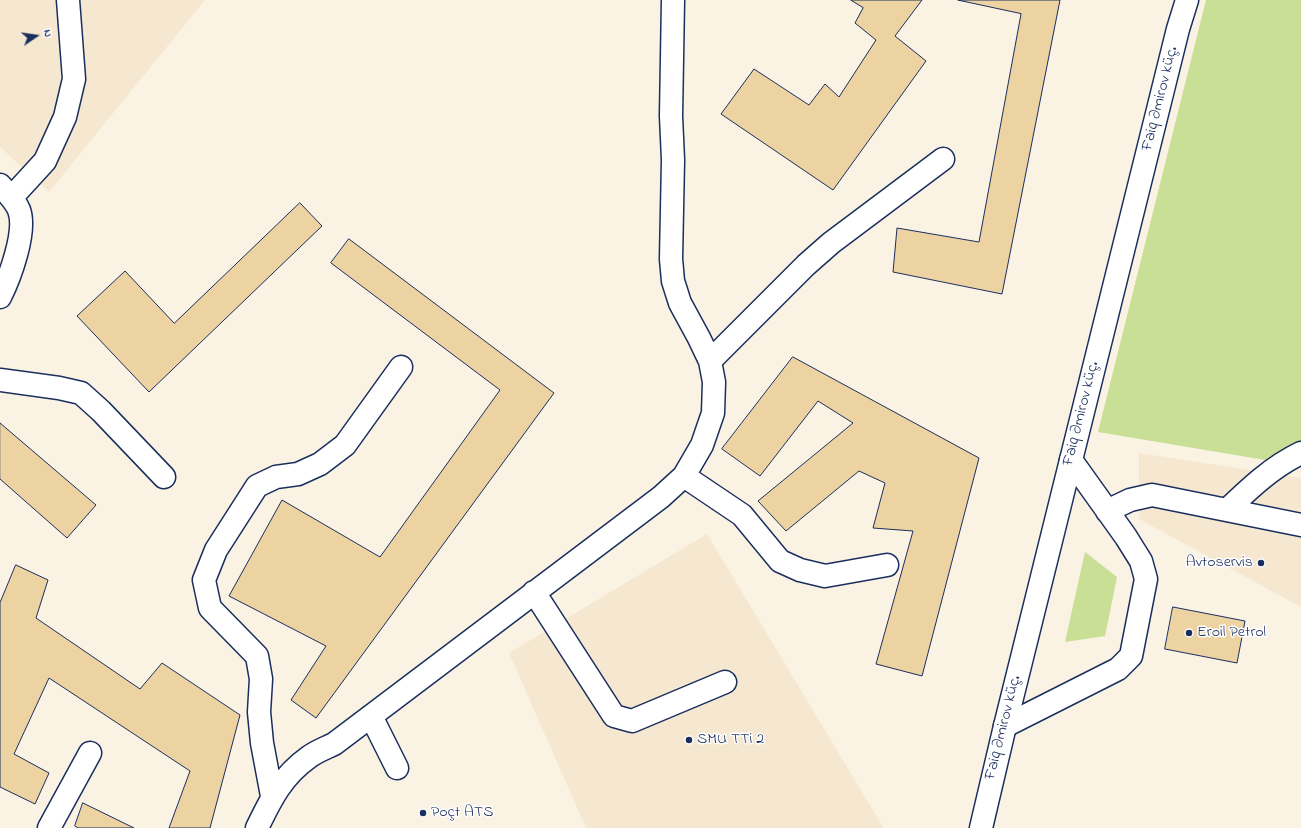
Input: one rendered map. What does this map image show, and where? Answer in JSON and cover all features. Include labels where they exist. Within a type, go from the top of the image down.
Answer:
[{"type":"main road","points":[[0,296],[8,281],[18,249],[20,226],[19,211],[6,191],[45,161],[65,117],[74,79],[68,0]]},
{"type":"main road","points":[[257,828],[272,796],[289,774],[310,756],[334,744],[661,497],[684,476],[702,445],[713,413],[714,382],[710,361],[680,303],[672,281],[672,0]]},
{"type":"main road","name":"Faiq Əmirov küç.","points":[[981,828],[1004,726],[1174,45],[1187,0]]},
{"type":"main road","points":[[710,361],[806,265],[831,243],[943,159]]},
{"type":"main road","points":[[272,796],[262,743],[259,712],[261,679],[257,656],[210,608],[204,580],[216,550],[257,486],[276,477],[304,472],[320,464],[345,445],[401,367]]},
{"type":"main road","points":[[0,380],[59,388],[81,393],[101,411],[164,477]]},
{"type":"main road","points":[[1226,510],[1273,469],[1301,453]]},
{"type":"main road","points":[[1004,726],[1118,669],[1131,656],[1146,579],[1141,561],[1126,537],[1071,460]]},
{"type":"main road","points":[[684,476],[742,515],[780,561],[800,570],[825,576],[887,565]]},
{"type":"main road","points":[[1107,511],[1130,500],[1152,495],[1301,525]]},
{"type":"main road","points":[[534,592],[614,716],[632,721],[725,682]]},
{"type":"main road","points":[[371,716],[397,768]]},
{"type":"main road","points":[[49,828],[90,752]]},
{"type":"shaded area","points":[[0,0],[205,0],[49,192],[0,147]]},
{"type":"shaded area","name":"Avtoservis","points":[[1139,453],[1301,478],[1301,607],[1139,519]]},
{"type":"shaded area","name":"SMU TTi 2","points":[[707,534],[883,828],[586,828],[509,653]]},
{"type":"green space","points":[[1206,0],[1301,0],[1301,466],[1098,432]]},
{"type":"green space","points":[[1085,552],[1117,577],[1105,636],[1065,642]]},
{"type":"building","points":[[851,0],[922,0],[895,36],[926,61],[833,190],[721,114],[754,69],[809,105],[825,84],[839,97],[876,40],[855,23],[863,8]]},
{"type":"building","points":[[958,0],[1060,0],[1002,294],[893,272],[897,228],[979,242],[1021,14]]},
{"type":"building","points":[[300,203],[322,226],[149,392],[77,316],[125,271],[174,323]]},
{"type":"building","points":[[349,239],[554,393],[316,718],[291,700],[326,646],[229,596],[282,500],[380,557],[500,390],[331,263]]},
{"type":"building","points":[[793,357],[979,458],[922,676],[876,664],[913,531],[873,528],[885,483],[859,471],[786,531],[758,501],[853,423],[818,401],[760,476],[722,449]]},
{"type":"building","points":[[0,423],[96,505],[67,538],[0,479]]},
{"type":"building","points":[[16,565],[48,580],[36,618],[140,689],[162,663],[240,715],[210,828],[169,828],[190,771],[49,678],[14,754],[49,773],[35,804],[0,787],[0,603]]},
{"type":"building","points":[[1173,607],[1245,621],[1237,663],[1165,649]]},
{"type":"building","points":[[83,803],[134,828],[78,828],[75,826]]},
{"type":"place","name":"Avtoservis","points":[[1261,563]]},
{"type":"place","name":"Eroil Petrol","points":[[1189,633]]},
{"type":"place","name":"SMU TTi 2","points":[[689,740]]},
{"type":"place","name":"Poçt ATS","points":[[423,813]]}]
